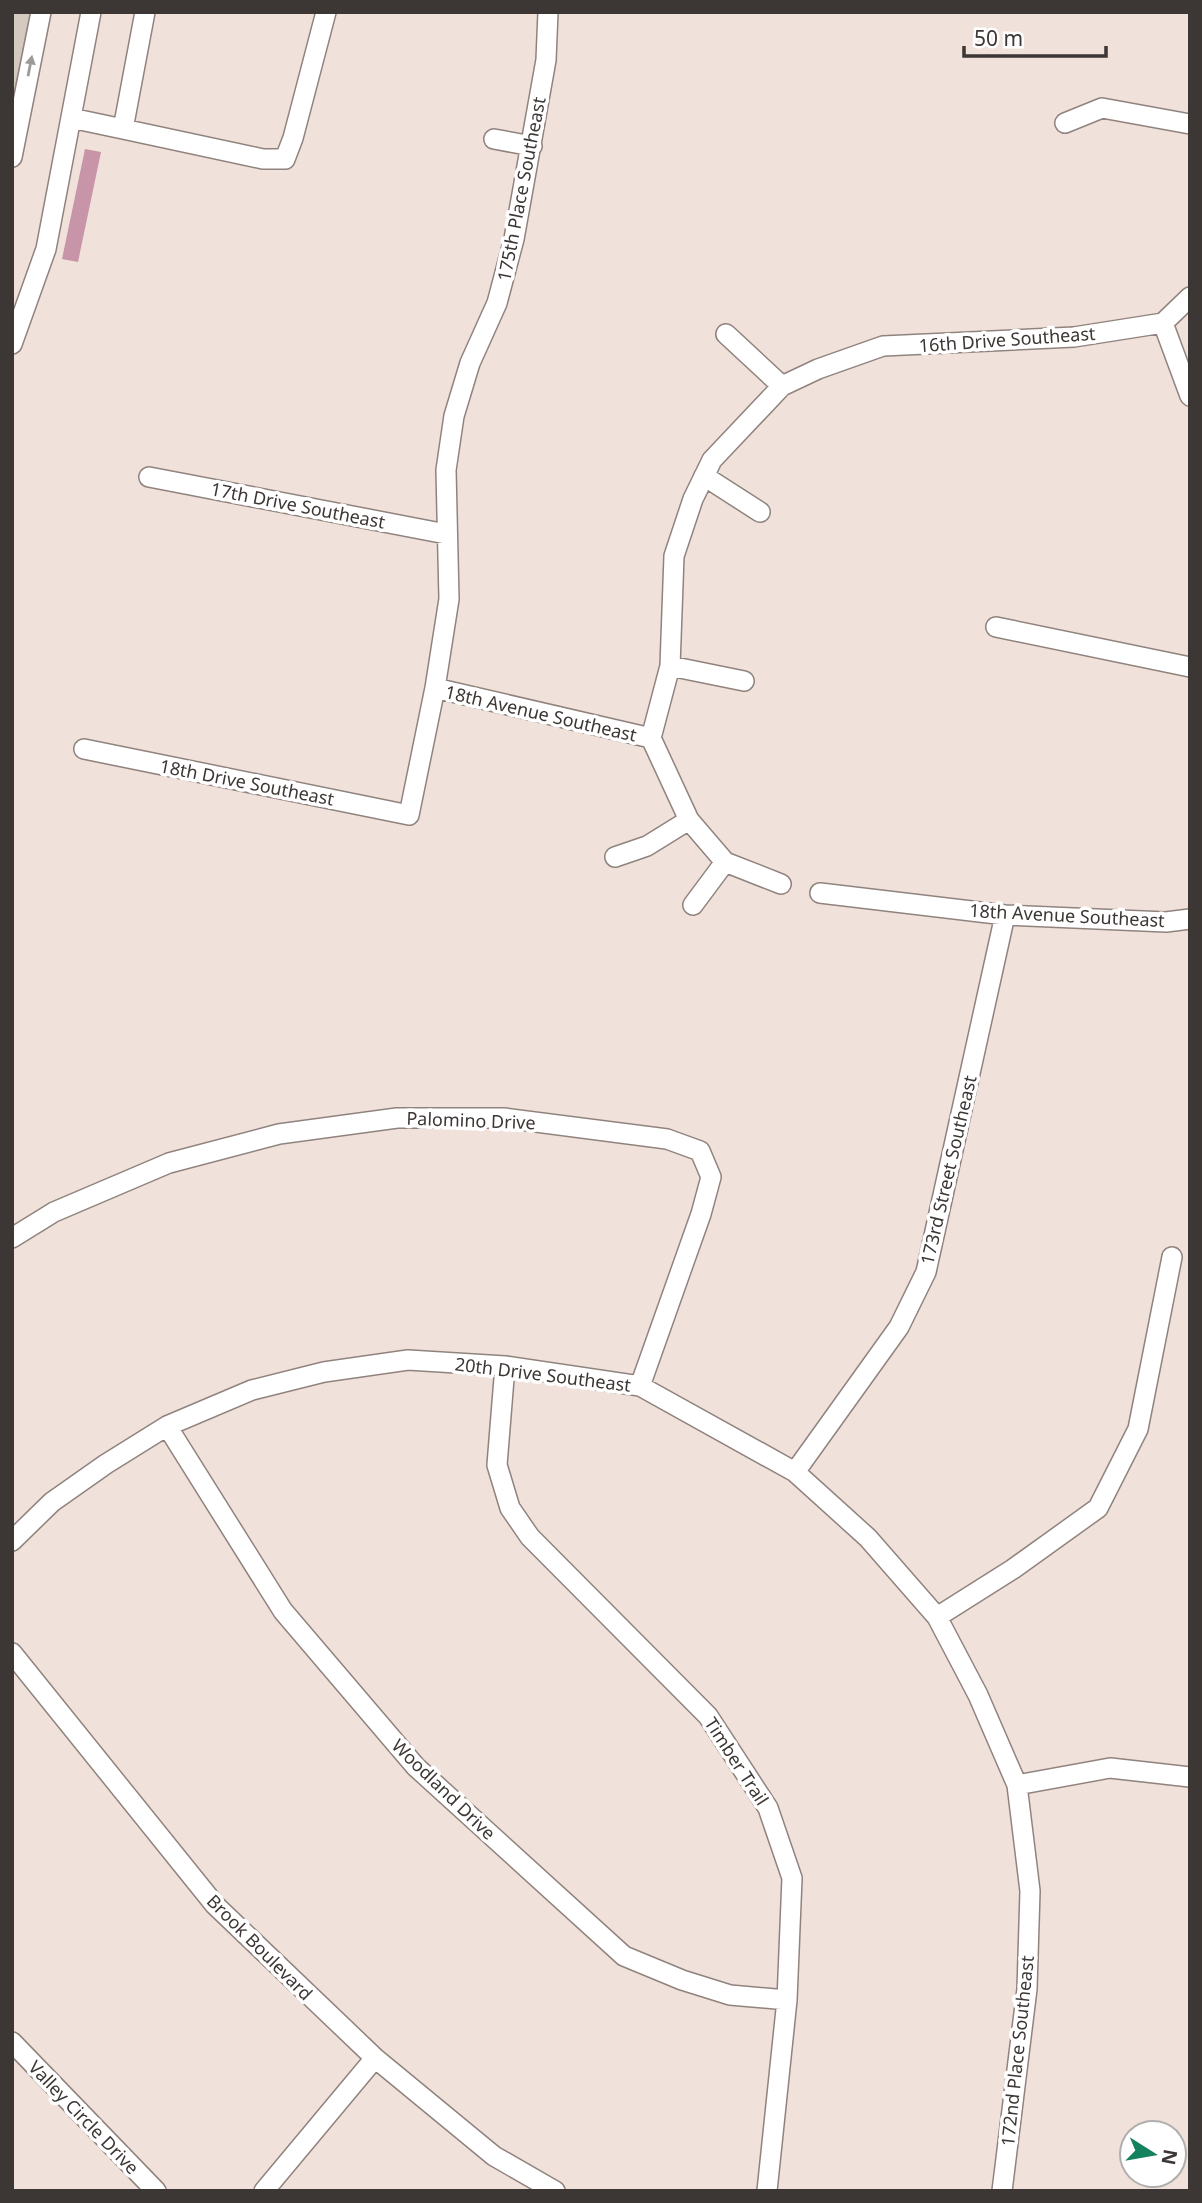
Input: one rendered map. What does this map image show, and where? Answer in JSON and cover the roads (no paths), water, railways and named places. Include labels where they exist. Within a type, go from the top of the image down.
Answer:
[{"type":"street","points":[[12,157],[41,12]]},
{"type":"street","points":[[13,341],[46,249],[91,12]]},
{"type":"street","points":[[124,129],[145,12]]},
{"type":"street","points":[[71,118],[264,159],[285,159],[326,12]]},
{"type":"street","name":"175th Place Southeast","points":[[409,815],[435,688],[449,599],[446,470],[454,416],[470,363],[497,303],[514,239],[546,60],[548,12]]},
{"type":"street","points":[[1065,123],[1102,108],[1190,124]]},
{"type":"street","points":[[494,139],[532,146]]},
{"type":"street","points":[[1190,297],[1163,323],[1190,396]]},
{"type":"street","name":"16th Drive Southeast","points":[[782,386],[818,369],[883,346],[1074,337],[1163,323]]},
{"type":"street","points":[[651,738],[670,666],[674,556],[693,499],[712,460],[782,386],[726,334]]},
{"type":"street","name":"17th Drive Southeast","points":[[149,477],[446,534]]},
{"type":"street","points":[[704,477],[760,512]]},
{"type":"street","points":[[996,627],[1190,667]]},
{"type":"street","points":[[670,666],[744,681]]},
{"type":"street","name":"18th Avenue Southeast","points":[[435,688],[651,738],[689,820],[726,862],[781,884]]},
{"type":"street","name":"18th Drive Southeast","points":[[84,749],[409,815]]},
{"type":"street","points":[[615,857],[647,846],[689,820]]},
{"type":"street","points":[[693,905],[726,862]]},
{"type":"street","name":"18th Avenue Southeast","points":[[820,893],[1005,915],[1166,922],[1190,919]]},
{"type":"street","name":"173rd Street Southeast","points":[[795,1472],[899,1327],[926,1272],[1005,915]]},
{"type":"street","name":"Palomino Drive","points":[[12,1238],[54,1212],[169,1163],[279,1134],[397,1118],[491,1118],[667,1139],[700,1151],[711,1177],[701,1214],[640,1386]]},
{"type":"street","points":[[937,1617],[1013,1569],[1098,1508],[1138,1429],[1172,1256]]},
{"type":"street","name":"20th Drive Southeast","points":[[12,1541],[52,1502],[167,1426],[252,1390],[324,1372],[408,1360],[505,1366],[640,1386],[795,1472],[868,1538],[937,1617],[978,1695],[1017,1785]]},
{"type":"street","name":"Timber Trail","points":[[505,1366],[497,1465],[510,1508],[530,1538],[708,1716],[768,1808],[792,1878],[787,2000],[767,2191]]},
{"type":"street","name":"Woodland Drive","points":[[167,1426],[283,1611],[416,1767],[624,1956],[682,1980],[730,1995],[787,2000]]},
{"type":"street","name":"Brook Boulevard","points":[[12,1653],[215,1905],[375,2058],[494,2156],[555,2191]]},
{"type":"street","points":[[1017,1785],[1110,1768],[1190,1777]]},
{"type":"street","name":"172nd Place Southeast","points":[[1002,2191],[1027,1989],[1030,1891],[1017,1785]]},
{"type":"street","name":"Valley Circle Drive","points":[[12,2042],[148,2189]]},
{"type":"street","points":[[264,2191],[375,2058]]}]
